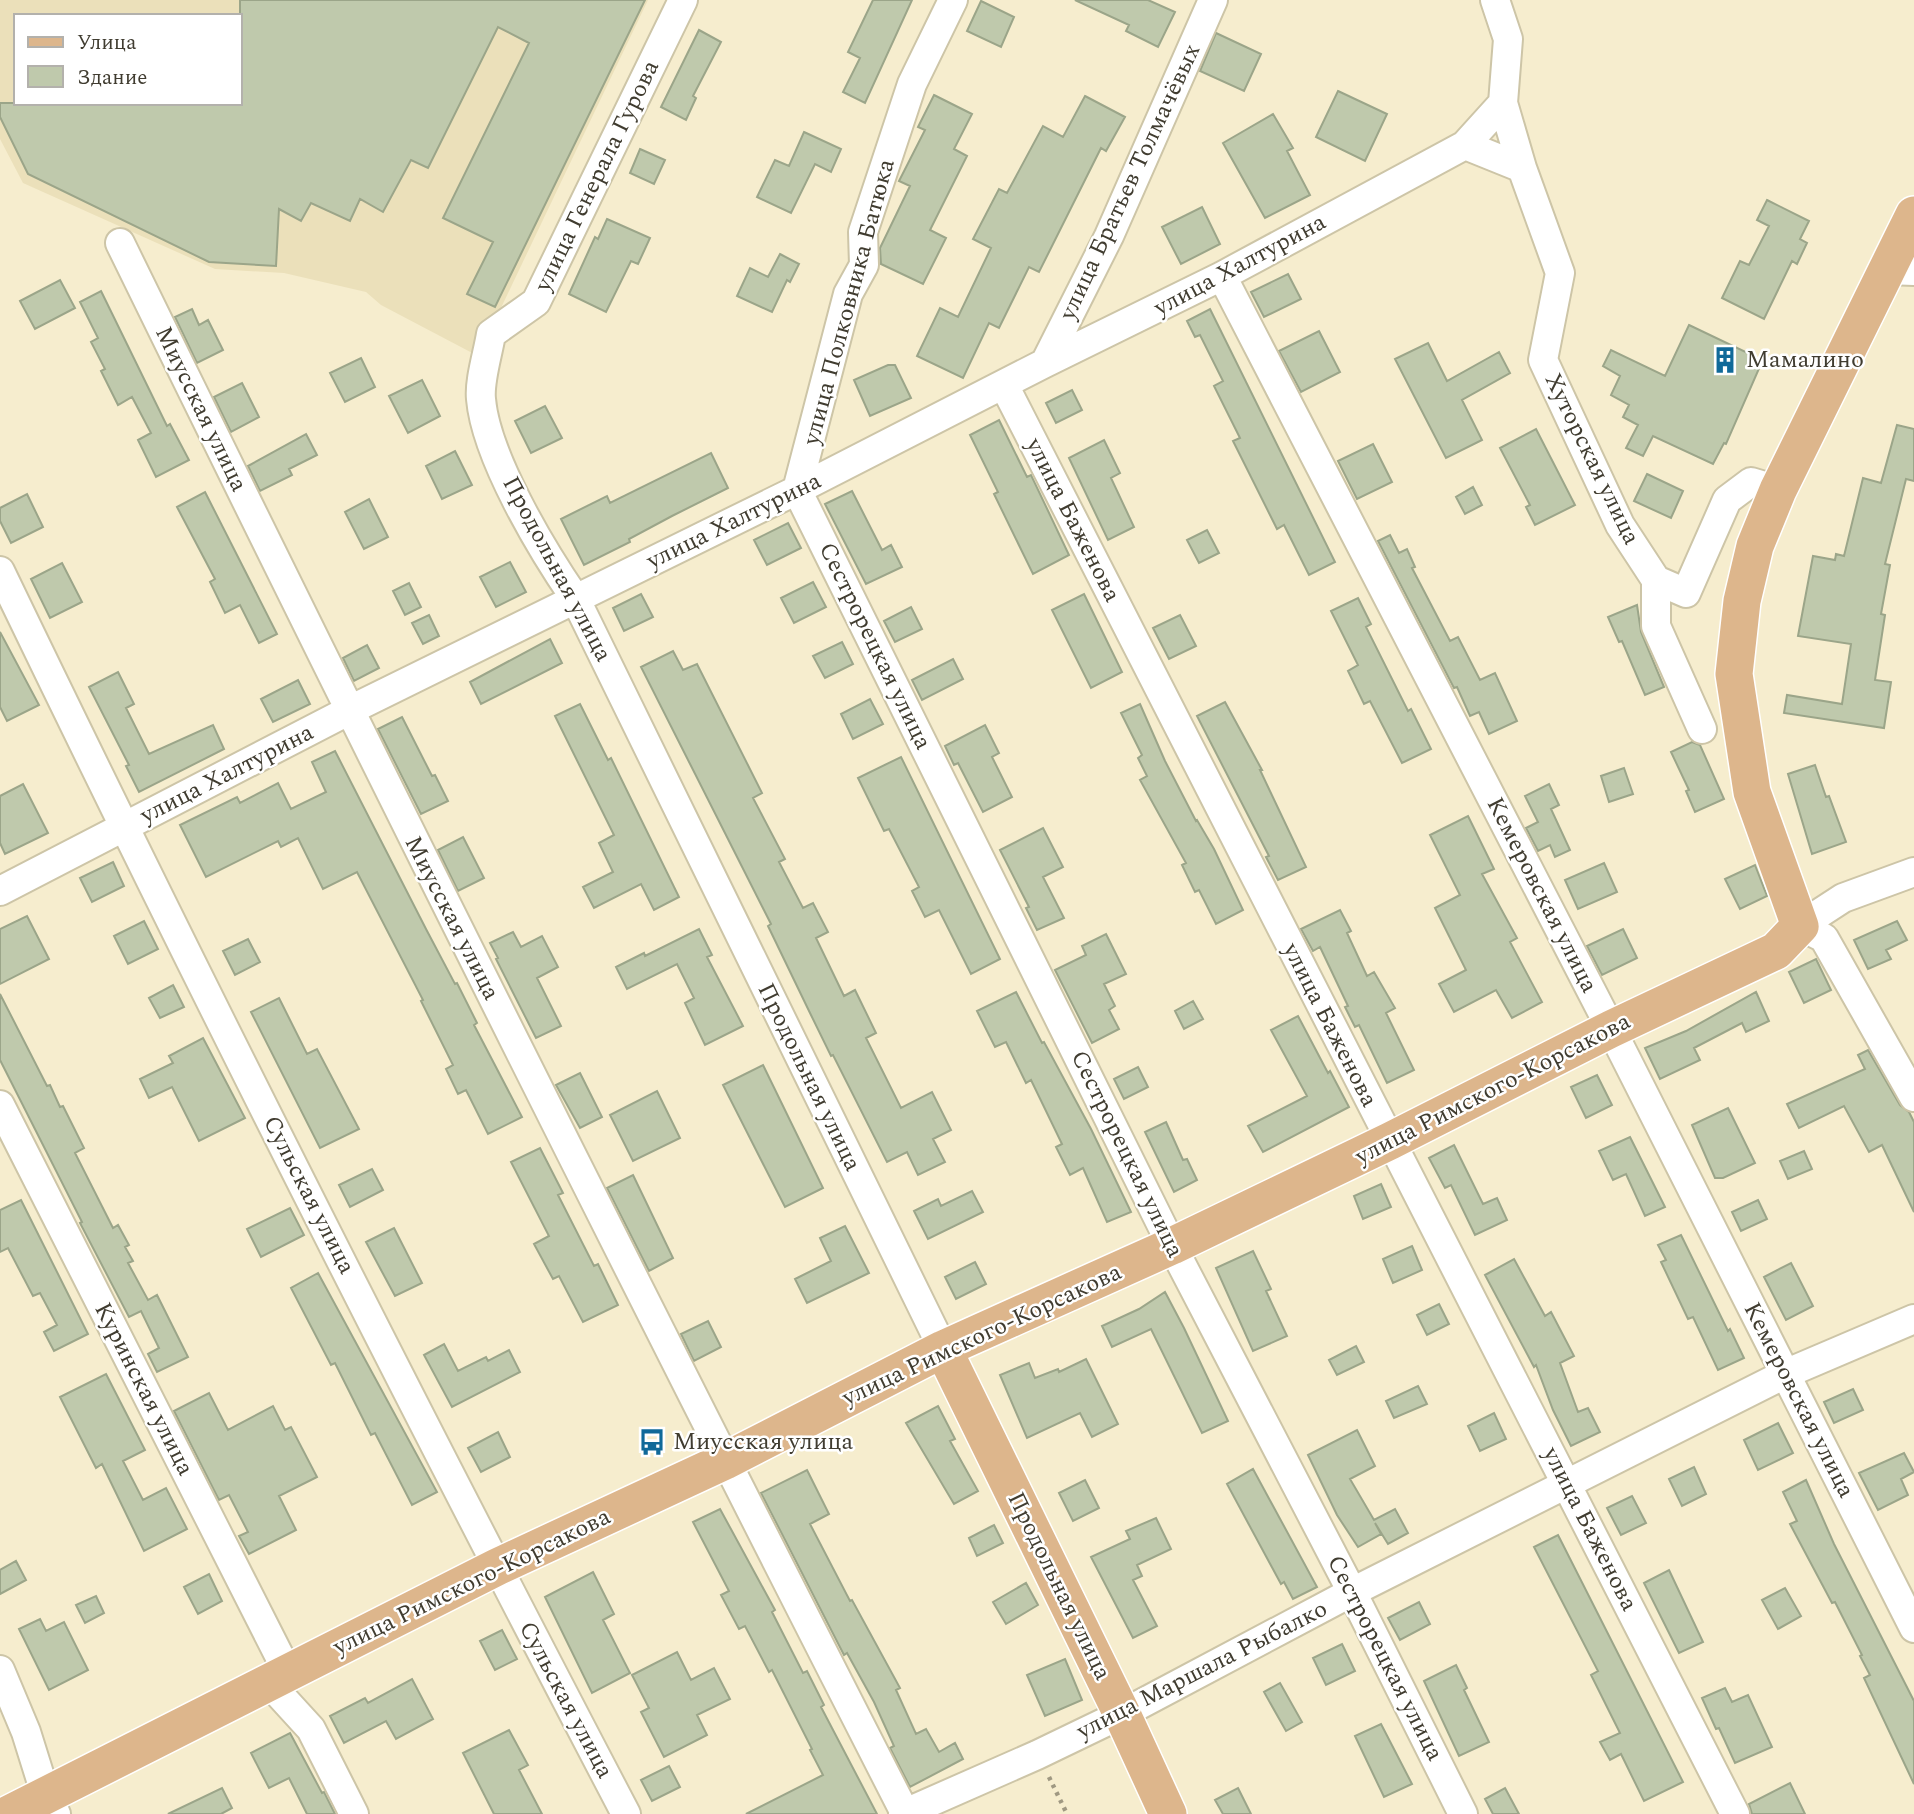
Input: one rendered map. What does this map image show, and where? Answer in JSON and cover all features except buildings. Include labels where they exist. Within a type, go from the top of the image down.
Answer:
[{"type":"main road","points":[[1800,926],[1752,792],[1734,674],[1744,590],[1755,546],[1778,489],[1900,271],[1914,215]]},
{"type":"main road","name":"улица Римского-Корсакова","points":[[9,1814],[51,1805],[280,1677],[497,1567],[725,1461],[943,1349],[1172,1246],[1390,1141],[1611,1029],[1776,951],[1800,926]]},
{"type":"main road","name":"Продольная улица","points":[[943,1349],[1122,1714],[1168,1814]]},
{"type":"street","name":"улица Генерала Гурова","points":[[491,334],[536,302],[683,0]]},
{"type":"street","name":"улица Полковника Батюка","points":[[797,490],[848,295],[864,265],[863,232],[912,84],[953,0]]},
{"type":"street","name":"улица Братьев Толмачёвых","points":[[1045,363],[1110,236],[1213,0]]},
{"type":"street","points":[[1495,0],[1508,40],[1503,103]]},
{"type":"street","name":"улица Халтурина","points":[[0,891],[348,711],[797,490],[1222,276],[1465,145],[1503,103]]},
{"type":"street","name":"Хуторская улица","points":[[1503,103],[1522,168],[1560,272],[1544,360],[1620,525],[1656,580]]},
{"type":"street","points":[[1465,145],[1522,168]]},
{"type":"street","name":"Миусская улица","points":[[120,243],[348,711],[904,1813]]},
{"type":"street","name":"Кемеровская улица","points":[[1222,276],[1611,1029],[1914,1628]]},
{"type":"street","name":"Продольная улица","points":[[491,334],[481,397],[492,442],[517,498],[555,568],[575,598],[943,1349]]},
{"type":"street","name":"улица Баженова","points":[[1004,385],[1735,1814]]},
{"type":"street","points":[[1702,729],[1656,626],[1656,580],[1686,593],[1727,500],[1751,482],[1778,489]]},
{"type":"street","name":"Сестрорецкая улица","points":[[797,490],[1172,1246],[1352,1592],[1463,1814]]},
{"type":"street","name":"Сульская улица","points":[[0,571],[123,827],[497,1567],[626,1814]]},
{"type":"street","name":"улица Римского-Корсакова","points":[[1800,926],[1843,898],[1914,872]]},
{"type":"street","points":[[1800,926],[1824,938],[1914,1097]]},
{"type":"street","name":"Куринская улица","points":[[0,1105],[280,1677],[279,1694],[311,1729],[354,1814]]},
{"type":"street","name":"улица Маршала Рыбалко","points":[[904,1813],[1037,1755],[1122,1714],[1352,1592],[1785,1374],[1914,1320]]},
{"type":"street","points":[[0,1670],[26,1732],[51,1805]]},
{"type":"path","points":[[1037,1755],[1067,1814]]},
{"type":"shaded area","points":[[0,0],[648,0],[478,356],[381,305],[366,292],[284,273],[215,269],[23,183],[0,139]]},
{"type":"place","name":"Мамалино","points":[[1725,360]]},
{"type":"place","name":"Миусская улица","points":[[652,1442]]}]
